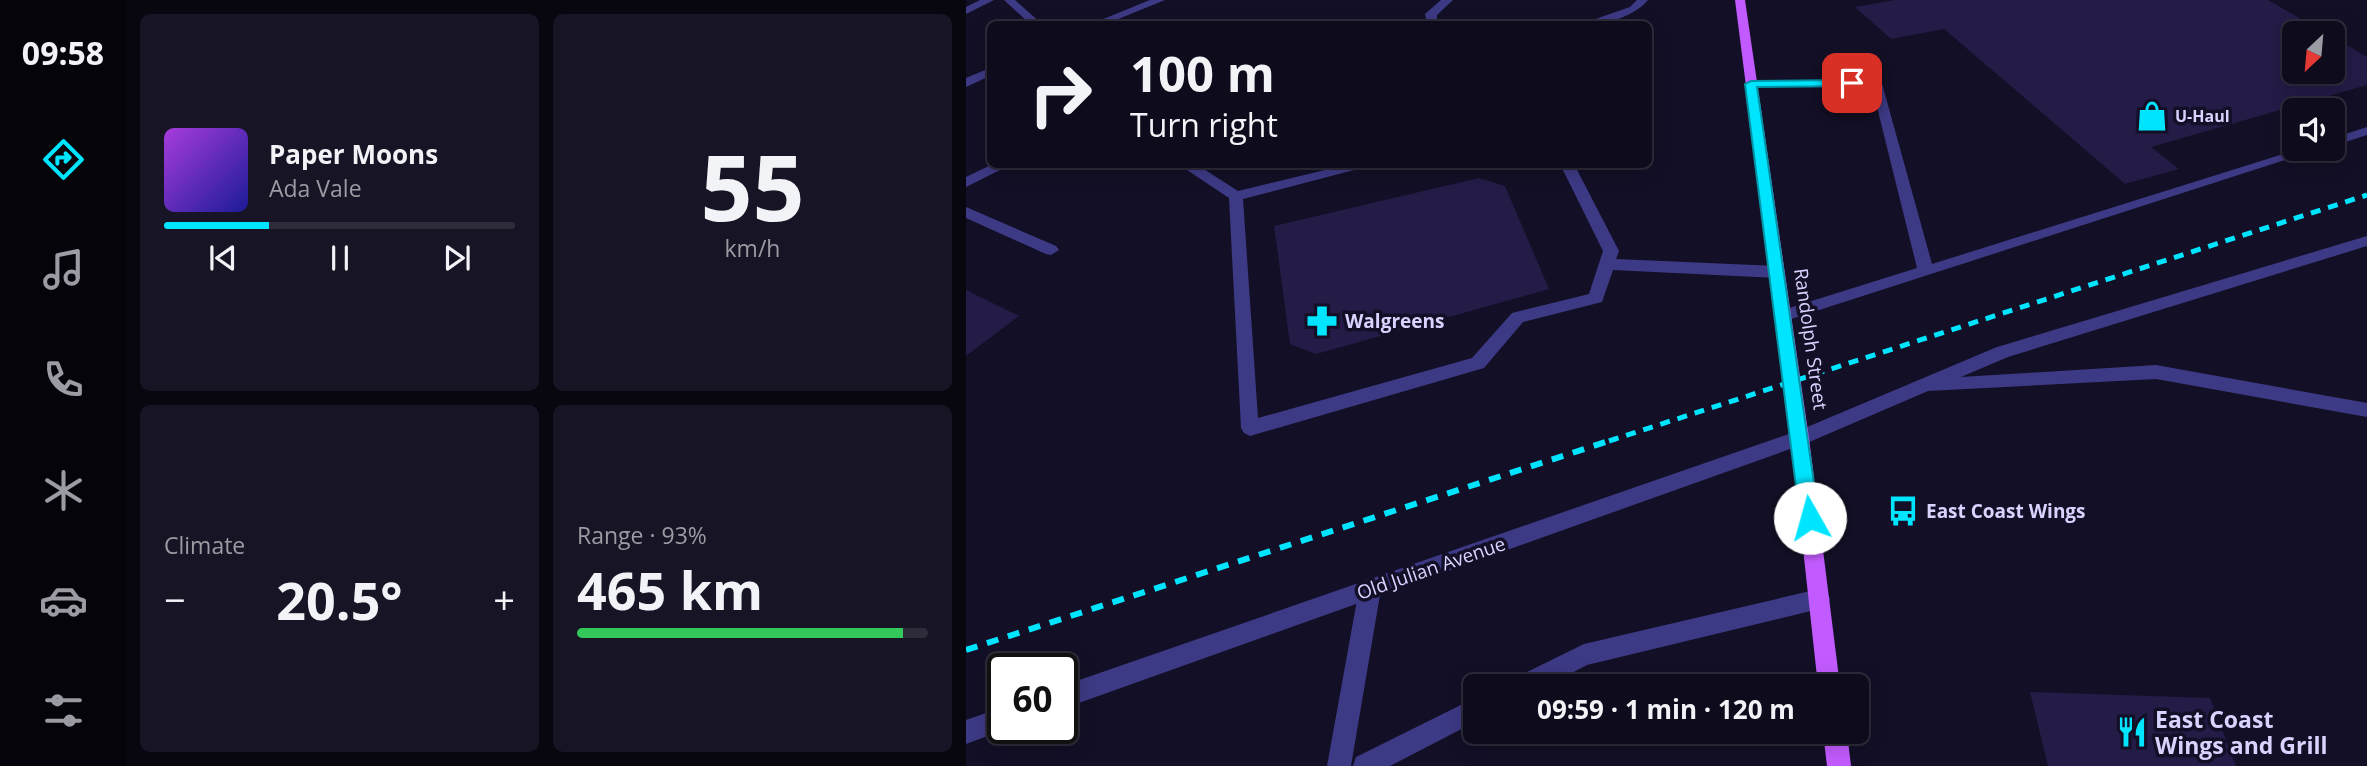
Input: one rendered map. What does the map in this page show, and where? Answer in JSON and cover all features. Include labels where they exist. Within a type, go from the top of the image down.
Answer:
[{"type":"main road","name":"Randolph Street","points":[[1740,0],[1800,438],[1828,674]]},
{"type":"main road","points":[[1836,744],[1839,766]]},
{"type":"street","points":[[966,11],[989,0]]},
{"type":"street","points":[[1009,0],[1033,21]]},
{"type":"street","points":[[1105,21],[1160,0]]},
{"type":"street","points":[[1432,21],[1431,14],[1448,0]]},
{"type":"street","points":[[1596,21],[1634,9],[1643,0]]},
{"type":"street","points":[[966,83],[987,73]]},
{"type":"street","points":[[1751,84],[1877,83],[1926,271]]},
{"type":"street","points":[[2345,138],[2367,131]]},
{"type":"street","points":[[1782,316],[2282,158]]},
{"type":"street","points":[[966,183],[997,168]]},
{"type":"street","points":[[1191,168],[1236,196],[1353,168]]},
{"type":"street","points":[[1236,196],[1250,428],[1478,363],[1518,317],[1596,298],[1611,251],[1569,168]]},
{"type":"street","points":[[966,212],[1051,250]]},
{"type":"street","name":"Old Julian Avenue","points":[[1078,692],[1800,438],[2004,352],[2367,241]]},
{"type":"street","points":[[1607,264],[1777,272]]},
{"type":"street","points":[[1920,387],[2155,372],[2367,410]]},
{"type":"street","points":[[1339,766],[1370,589]]},
{"type":"street","points":[[1547,674],[1584,655],[1819,599]]},
{"type":"street","points":[[1365,766],[1463,716]]},
{"type":"street","points":[[966,732],[987,725]]},
{"type":"building","name":"U-Haul","points":[[1895,0],[2268,0],[2305,21],[2282,21],[2282,84],[2345,84],[2345,44],[2367,57],[2367,85],[2322,98],[2282,98],[2282,109],[2151,147],[2179,169],[2125,184],[1944,29],[1891,39],[1855,7]]},
{"type":"building","name":"Walgreens","points":[[1479,178],[1505,186],[1549,289],[1316,354],[1290,344],[1274,226]]},
{"type":"building","points":[[966,290],[1019,316],[966,356]]},
{"type":"building","name":"East Coast Wings and Grill","points":[[2030,692],[2210,698],[2236,766],[2048,766]]},
{"type":"railway","points":[[1609,441],[2367,195]]},
{"type":"railway","points":[[966,650],[1615,439]]},
{"type":"place","name":"U-Haul","points":[[2152,116]]},
{"type":"place","name":"Walgreens","points":[[1322,321]]},
{"type":"place","name":"East Coast Wings","points":[[1903,511]]},
{"type":"place","name":"East Coast Wings and Grill","points":[[2132,732]]},
{"type":"route","points":[[1810,518],[1751,84],[1852,83]]}]
